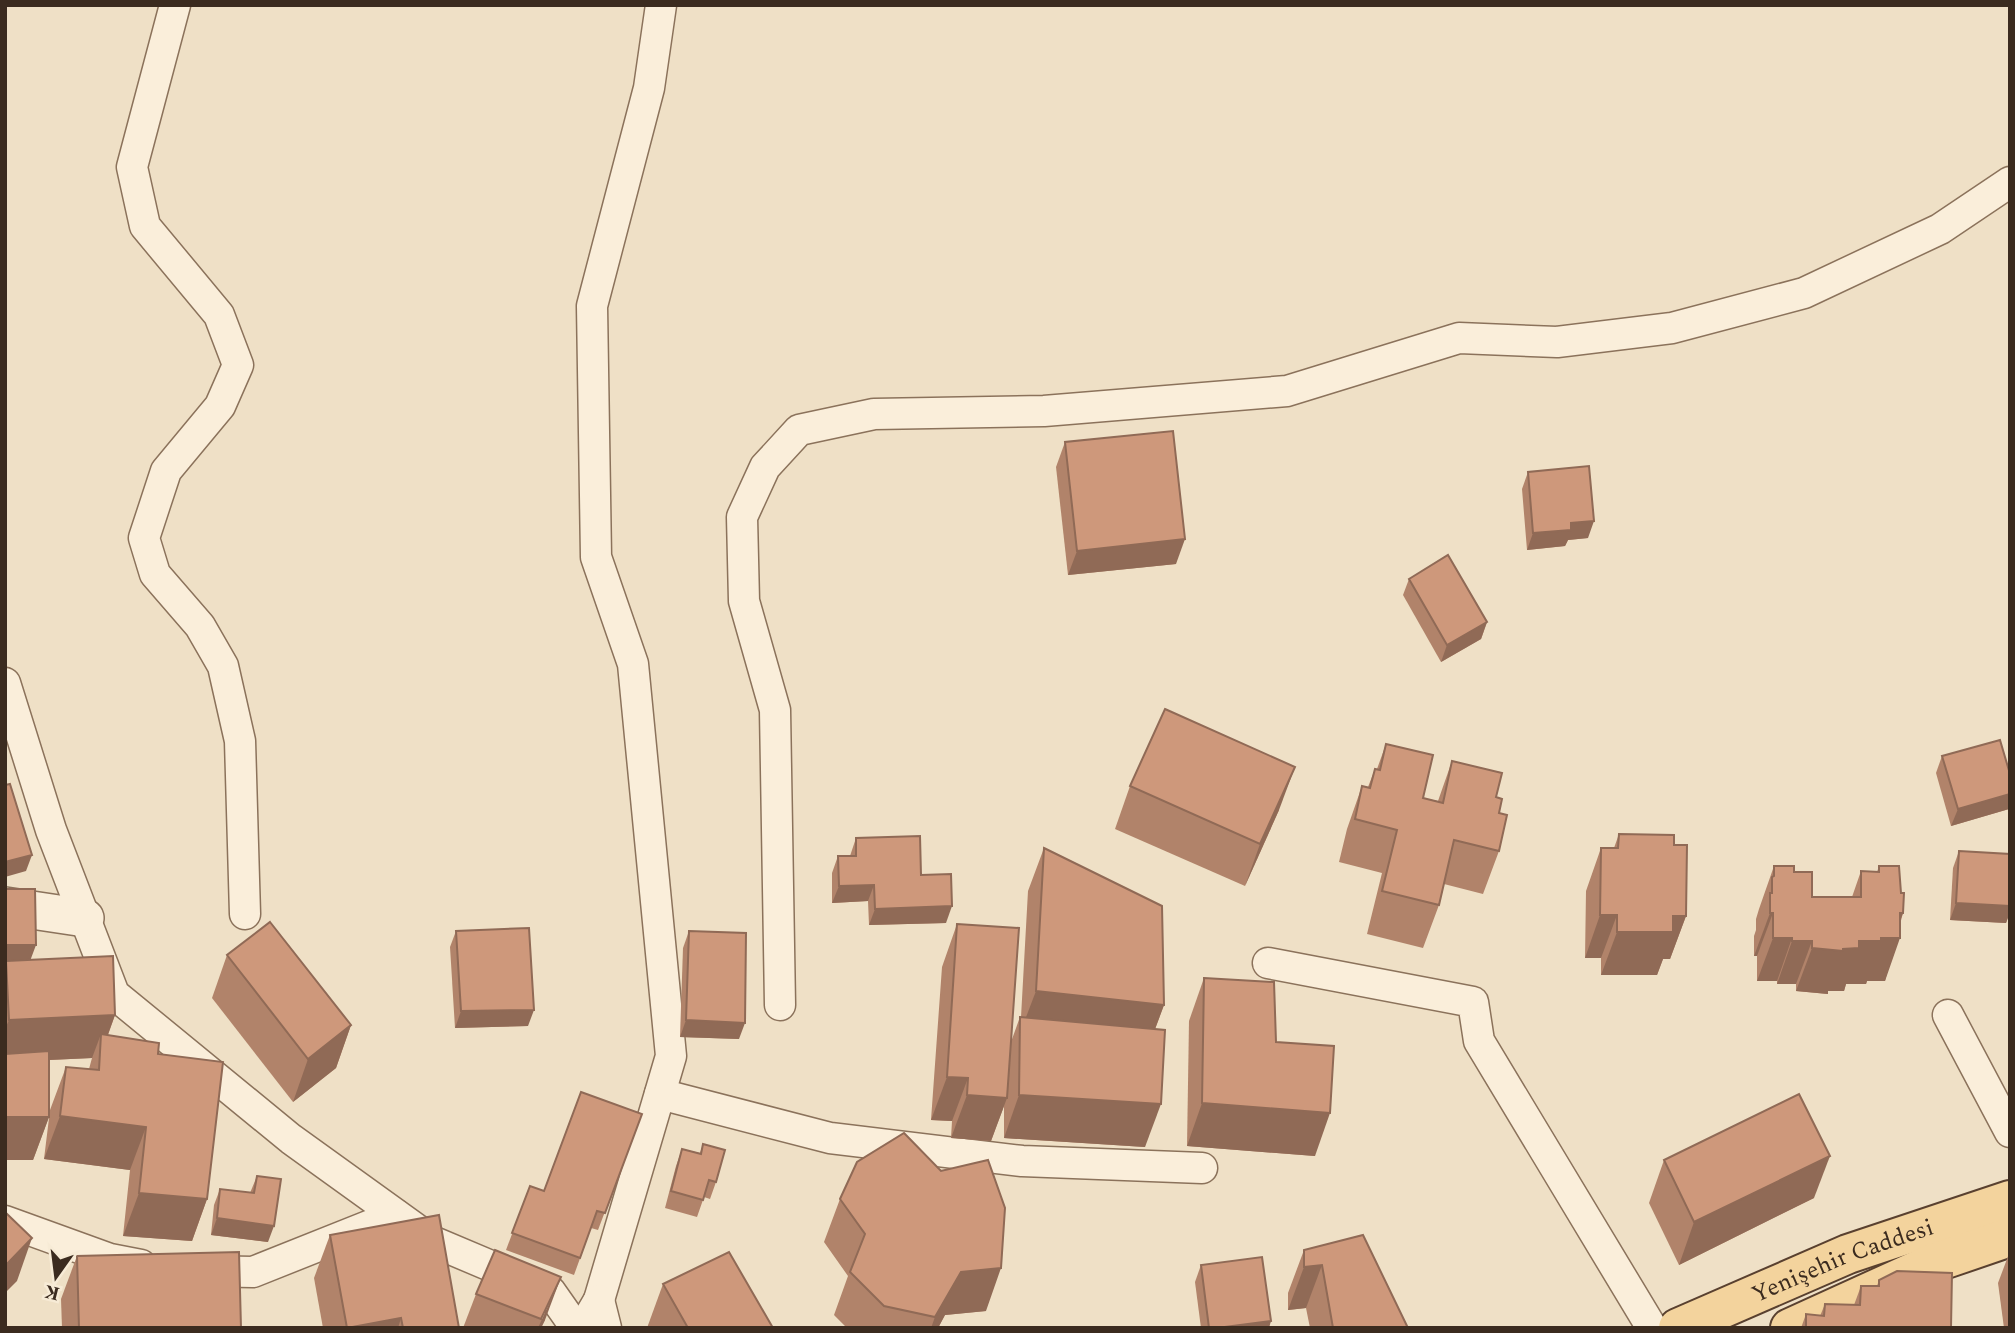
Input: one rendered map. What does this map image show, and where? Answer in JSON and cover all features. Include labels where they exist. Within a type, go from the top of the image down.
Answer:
[{"type":"main road","name":"Yenişehir Caddesi","points":[[1678,1328],[1848,1254],[2010,1200]]},
{"type":"main road","name":"Yenişehir Caddesi","points":[[1790,1328],[1931,1264],[2010,1237]]},
{"type":"street","points":[[175,5],[132,167],[145,226],[219,315],[238,365],[220,406],[166,471],[144,538],[155,574],[201,625],[223,666],[240,741],[245,914]]},
{"type":"street","points":[[582,1328],[602,1314],[671,1056],[633,664],[596,557],[592,306],[649,88],[661,5]]},
{"type":"street","points":[[779,1005],[775,710],[744,601],[742,517],[765,467],[799,430],[874,414],[1044,411],[1287,391],[1459,338],[1557,342],[1671,328],[1804,293],[1940,229],[2010,182]]},
{"type":"street","points":[[5,683],[51,831],[114,994],[291,1139],[434,1242],[550,1292],[576,1328]]},
{"type":"street","points":[[5,906],[85,918]]},
{"type":"street","points":[[1268,963],[1473,1002],[1479,1041],[1652,1328]]},
{"type":"street","points":[[1948,1015],[2010,1132]]},
{"type":"street","points":[[660,1094],[830,1139],[1021,1161],[1202,1168]]},
{"type":"street","points":[[5,1221],[110,1259],[173,1271],[253,1272],[396,1215]]},
{"type":"building","points":[[1173,431],[1185,539],[1077,551],[1065,442]]},
{"type":"building","points":[[1589,466],[1594,521],[1571,523],[1571,530],[1533,533],[1528,472]]},
{"type":"building","points":[[1448,555],[1487,622],[1447,645],[1409,579]]},
{"type":"building","points":[[1165,709],[1295,767],[1260,844],[1130,786]]},
{"type":"building","points":[[2000,740],[2010,774],[2010,794],[1958,809],[1942,756]]},
{"type":"building","points":[[1386,744],[1433,755],[1423,798],[1443,803],[1452,761],[1502,773],[1496,797],[1502,799],[1499,813],[1507,815],[1499,851],[1454,840],[1439,905],[1382,891],[1397,830],[1355,819],[1362,786],[1370,788],[1375,769],[1380,770]]},
{"type":"building","points":[[10,784],[32,855],[5,862],[5,785]]},
{"type":"building","points":[[1619,834],[1674,835],[1674,845],[1687,845],[1686,916],[1673,916],[1673,932],[1617,932],[1617,915],[1600,915],[1601,848],[1618,848]]},
{"type":"building","points":[[920,836],[921,875],[951,874],[952,906],[875,909],[874,885],[839,886],[838,856],[856,856],[856,838]]},
{"type":"building","points":[[1044,848],[1162,906],[1164,1005],[1036,991]]},
{"type":"building","points":[[1959,851],[2010,854],[2010,906],[1956,903]]},
{"type":"building","points":[[1774,866],[1794,866],[1794,872],[1812,872],[1812,897],[1861,897],[1861,871],[1879,872],[1879,866],[1899,866],[1901,893],[1904,893],[1903,913],[1900,913],[1900,938],[1859,941],[1859,948],[1843,951],[1812,948],[1812,941],[1773,938],[1770,893]]},
{"type":"building","points":[[5,889],[35,889],[36,945],[5,945]]},
{"type":"building","points":[[270,922],[351,1025],[308,1059],[227,955]]},
{"type":"building","points":[[957,924],[1019,928],[1007,1098],[967,1095],[968,1078],[947,1077]]},
{"type":"building","points":[[529,928],[534,1010],[461,1011],[456,931]]},
{"type":"building","points":[[689,931],[746,933],[745,1023],[686,1020]]},
{"type":"building","points":[[113,956],[115,1015],[9,1020],[6,961]]},
{"type":"building","points":[[1204,978],[1274,982],[1276,1042],[1334,1046],[1330,1113],[1202,1103]]},
{"type":"building","points":[[1020,1017],[1165,1030],[1161,1104],[1019,1095]]},
{"type":"building","points":[[101,1034],[159,1043],[158,1054],[223,1062],[207,1199],[139,1193],[146,1127],[60,1116],[66,1067],[99,1070]]},
{"type":"building","points":[[49,1051],[49,1117],[5,1117],[5,1054]]},
{"type":"building","points":[[581,1092],[642,1114],[605,1213],[597,1211],[580,1258],[512,1233],[530,1186],[544,1191]]},
{"type":"building","points":[[1799,1094],[1830,1156],[1694,1222],[1664,1160]]},
{"type":"building","points":[[904,1133],[941,1171],[988,1160],[1005,1208],[1001,1268],[961,1272],[935,1317],[884,1306],[850,1272],[865,1234],[840,1199],[857,1162]]},
{"type":"building","points":[[703,1144],[725,1150],[716,1182],[709,1180],[703,1200],[671,1191],[682,1149],[701,1154]]},
{"type":"building","points":[[257,1176],[281,1179],[274,1226],[217,1218],[220,1189],[254,1193]]},
{"type":"building","points":[[5,1212],[32,1238],[5,1266]]},
{"type":"building","points":[[439,1215],[459,1328],[403,1328],[401,1318],[347,1328],[330,1235]]},
{"type":"building","points":[[1363,1235],[1408,1328],[1333,1328],[1322,1265],[1304,1267],[1304,1250]]},
{"type":"building","points":[[495,1250],[561,1277],[541,1319],[476,1294]]},
{"type":"building","points":[[239,1252],[241,1328],[79,1328],[77,1256]]},
{"type":"building","points":[[729,1252],[773,1328],[688,1328],[663,1284]]},
{"type":"building","points":[[1262,1257],[1271,1321],[1209,1328],[1201,1265]]},
{"type":"building","points":[[1897,1271],[1952,1273],[1951,1328],[1806,1328],[1806,1314],[1824,1316],[1825,1304],[1860,1305],[1861,1286],[1879,1286],[1879,1280]]}]
